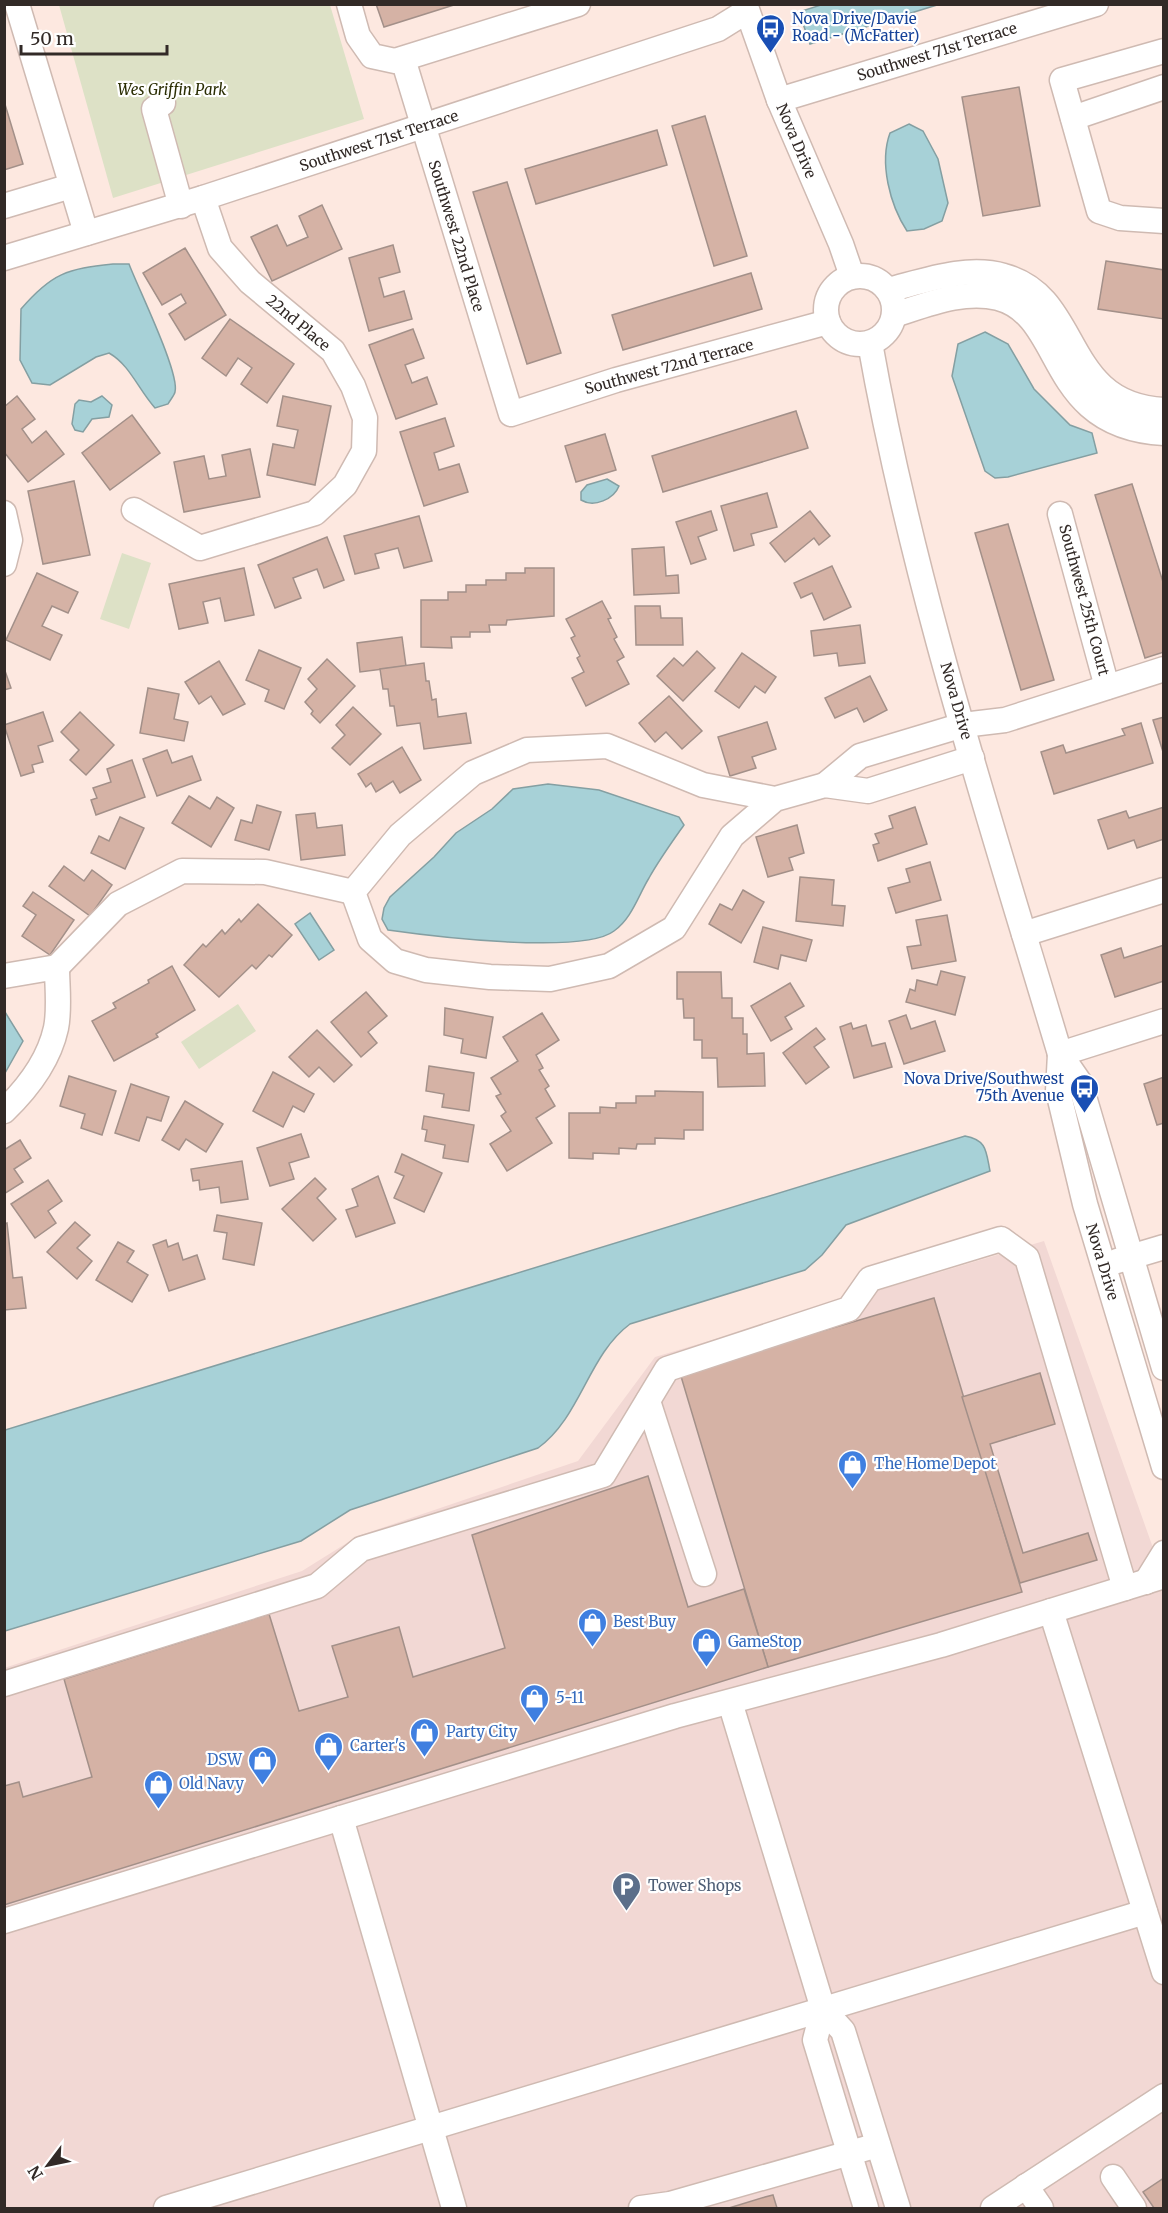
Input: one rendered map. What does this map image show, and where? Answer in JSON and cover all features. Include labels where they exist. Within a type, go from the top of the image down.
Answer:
[{"type":"street","points":[[17,4],[86,233]]},
{"type":"street","points":[[349,4],[358,36],[372,56],[395,61],[578,4]]},
{"type":"street","name":"Southwest 71st Terrace","points":[[779,100],[1096,4]]},
{"type":"street","name":"Southwest 71st Terrace","points":[[4,258],[192,202],[718,29],[746,8]]},
{"type":"street","name":"Nova Drive","points":[[746,8],[779,100],[841,244],[852,276]]},
{"type":"street","points":[[1164,51],[1062,80],[1099,211],[1120,218],[1164,221]]},
{"type":"street","name":"Southwest 22nd Place","points":[[403,58],[422,127],[511,414]]},
{"type":"street","points":[[1073,118],[1164,87]]},
{"type":"street","name":"22nd Place","points":[[134,510],[200,548],[315,513],[345,485],[364,451],[365,418],[353,386],[333,351],[250,282],[220,248],[192,202],[154,109],[164,103]]},
{"type":"street","points":[[4,206],[71,186]]},
{"type":"street","points":[[888,290],[969,272],[1005,276],[1033,291],[1056,315],[1083,364],[1101,387],[1116,398],[1147,409],[1164,410]]},
{"type":"street","points":[[852,276],[872,278],[888,290],[893,302],[894,315],[886,332],[870,343],[860,344],[841,338],[828,322],[826,311],[833,289],[852,276]]},
{"type":"street","points":[[894,315],[934,302],[969,296],[998,298],[1019,310],[1037,329],[1063,376],[1085,404],[1105,419],[1142,432],[1164,433]]},
{"type":"street","name":"Southwest 72nd Terrace","points":[[511,414],[616,380],[828,322]]},
{"type":"street","name":"Nova Drive","points":[[870,343],[907,525],[972,758],[1060,1054],[1080,1083],[1164,1368]]},
{"type":"street","points":[[4,513],[10,540],[4,564]]},
{"type":"street","name":"Southwest 25th Court","points":[[1060,514],[1107,687]]},
{"type":"street","points":[[825,785],[860,756],[963,725],[1005,720],[1164,669]]},
{"type":"street","points":[[353,892],[400,835],[473,772],[527,750],[607,746],[703,785],[775,799]]},
{"type":"street","points":[[353,892],[370,939],[395,961],[426,970],[469,975],[550,979],[609,966],[674,928],[732,837],[775,799],[825,785],[868,791],[972,758]]},
{"type":"street","points":[[4,976],[57,967],[118,904],[182,871],[265,872],[353,892]]},
{"type":"street","points":[[1024,934],[1164,890]]},
{"type":"street","points":[[4,1110],[20,1096],[48,1055],[57,1026],[57,967]]},
{"type":"street","points":[[1060,1054],[1164,1021]]},
{"type":"street","name":"Nova Drive","points":[[1060,1054],[1058,1091],[1085,1204],[1163,1463]]},
{"type":"street","points":[[4,1684],[317,1586],[361,1550],[603,1474],[667,1369],[849,1310],[870,1279],[1001,1239],[1027,1258],[1145,1582]]},
{"type":"street","points":[[1103,1266],[1164,1247]]},
{"type":"street","points":[[648,1401],[704,1574]]},
{"type":"street","points":[[4,1921],[675,1716],[911,1654],[1145,1582],[1164,1552]]},
{"type":"street","points":[[1051,1611],[1164,1972]]},
{"type":"street","points":[[730,1702],[823,2009],[843,2031],[898,2208]]},
{"type":"street","points":[[341,1818],[454,2208]]},
{"type":"street","points":[[166,2208],[219,2201],[429,2128],[1145,1912]]},
{"type":"street","points":[[823,2009],[815,2040],[866,2208]]},
{"type":"street","points":[[993,2208],[1164,2096]]},
{"type":"street","points":[[641,2208],[670,2204],[878,2145]]},
{"type":"street","points":[[1113,2176],[1134,2208]]},
{"type":"street","points":[[1026,2186],[1041,2208]]},
{"type":"shaded area","name":"Tower Shops","points":[[1044,1241],[1163,1576],[1163,2208],[5,2208],[4,1668],[302,1571],[358,1536],[578,1461],[655,1357]]},
{"type":"green space","name":"Wes Griffin Park","points":[[59,5],[330,5],[364,119],[113,198]]},
{"type":"green space","points":[[122,553],[151,563],[129,629],[100,619]]},
{"type":"green space","points":[[238,1004],[256,1031],[199,1069],[181,1042]]},
{"type":"water","points":[[821,5],[937,5],[810,44],[799,12]]},
{"type":"water","points":[[909,124],[923,131],[938,159],[948,203],[942,221],[924,229],[907,231],[891,196],[886,157],[890,133]]},
{"type":"water","points":[[129,264],[165,349],[175,382],[175,392],[168,404],[155,408],[123,364],[109,353],[96,357],[50,385],[32,383],[20,360],[21,309],[32,297],[42,287],[61,275],[84,268]]},
{"type":"water","points":[[985,332],[1008,344],[1034,389],[1070,425],[1092,433],[1097,453],[1008,477],[995,478],[985,471],[952,376],[958,344]]},
{"type":"water","points":[[102,396],[112,405],[109,417],[92,419],[83,432],[75,430],[72,424],[75,404],[79,400],[91,402]]},
{"type":"water","points":[[607,479],[619,486],[613,495],[597,503],[581,500],[581,492],[587,485]]},
{"type":"water","points":[[548,784],[599,790],[679,817],[684,825],[657,865],[626,920],[620,926],[597,938],[572,942],[540,943],[505,942],[388,930],[382,919],[384,908],[390,897],[434,857],[456,833],[492,809],[513,789]]},
{"type":"water","points":[[310,913],[334,950],[319,960],[295,924]]},
{"type":"water","points":[[5,1012],[23,1041],[4,1073]]},
{"type":"water","points":[[965,1136],[978,1140],[982,1144],[990,1171],[846,1225],[822,1255],[805,1270],[630,1324],[604,1352],[565,1420],[538,1448],[350,1510],[301,1541],[5,1631],[5,1430]]},
{"type":"building","points":[[376,4],[457,4],[384,27]]},
{"type":"building","points":[[1019,87],[1040,206],[983,216],[962,97]]},
{"type":"building","points":[[4,101],[23,164],[4,170]]},
{"type":"building","points":[[705,116],[747,256],[714,266],[672,126]]},
{"type":"building","points":[[657,130],[667,165],[536,204],[525,169]]},
{"type":"building","points":[[507,182],[561,353],[527,364],[473,192]]},
{"type":"building","points":[[322,205],[342,249],[272,281],[251,237],[277,225],[287,246],[308,237],[299,216]]},
{"type":"building","points":[[393,245],[400,272],[379,278],[384,297],[404,291],[412,319],[369,331],[349,258]]},
{"type":"building","points":[[185,248],[226,315],[185,340],[169,314],[186,303],[181,294],[162,305],[143,273]]},
{"type":"building","points":[[1106,261],[1164,270],[1164,319],[1098,309]]},
{"type":"building","points":[[751,273],[762,309],[623,350],[612,315]]},
{"type":"building","points":[[230,319],[294,364],[267,403],[241,384],[252,368],[238,358],[226,376],[202,358]]},
{"type":"building","points":[[413,329],[424,358],[405,365],[412,383],[427,377],[437,404],[396,419],[369,345]]},
{"type":"building","points":[[17,396],[35,419],[22,429],[32,443],[46,431],[64,454],[28,482],[4,452],[4,407]]},
{"type":"building","points":[[283,396],[331,406],[315,485],[267,475],[273,444],[294,448],[298,430],[277,426]]},
{"type":"building","points":[[796,411],[808,448],[663,492],[652,456]]},
{"type":"building","points":[[132,415],[160,453],[110,490],[82,453]]},
{"type":"building","points":[[445,418],[454,446],[434,453],[439,470],[459,464],[468,492],[424,506],[400,432]]},
{"type":"building","points":[[605,434],[616,470],[576,482],[565,446]]},
{"type":"building","points":[[250,449],[260,497],[184,512],[174,462],[204,456],[209,479],[226,476],[222,455]]},
{"type":"building","points":[[74,481],[90,555],[43,564],[28,491]]},
{"type":"building","points":[[1132,484],[1164,585],[1164,652],[1145,658],[1095,495]]},
{"type":"building","points":[[767,493],[777,527],[751,534],[754,545],[734,551],[721,506]]},
{"type":"building","points":[[711,511],[717,530],[698,537],[706,559],[691,564],[676,522]]},
{"type":"building","points":[[810,511],[830,536],[819,545],[814,538],[785,562],[770,543]]},
{"type":"building","points":[[419,516],[432,561],[404,568],[398,548],[375,554],[379,568],[355,574],[344,536]]},
{"type":"building","points":[[1008,524],[1054,680],[1021,690],[975,533]]},
{"type":"building","points":[[327,537],[344,580],[324,588],[317,569],[293,578],[301,598],[275,608],[258,565]]},
{"type":"building","points":[[664,547],[666,576],[678,575],[679,593],[634,595],[632,549]]},
{"type":"building","points":[[832,566],[851,607],[824,620],[812,593],[801,598],[794,583]]},
{"type":"building","points":[[244,568],[254,615],[225,621],[220,598],[203,602],[208,623],[179,629],[169,584]]},
{"type":"building","points":[[525,568],[554,568],[554,616],[507,620],[506,625],[489,625],[490,632],[470,632],[470,637],[451,637],[452,648],[421,647],[421,600],[448,600],[448,592],[466,592],[466,585],[486,585],[486,580],[506,580],[506,573],[525,573]]},
{"type":"building","points":[[37,573],[78,592],[68,613],[52,606],[42,626],[62,635],[50,660],[6,640]]},
{"type":"building","points":[[602,601],[617,637],[614,639],[624,657],[617,661],[629,684],[586,706],[572,678],[584,672],[577,658],[580,656],[571,638],[575,636],[566,619]]},
{"type":"building","points":[[635,606],[660,606],[661,618],[682,618],[683,645],[636,645]]},
{"type":"building","points":[[860,625],[865,663],[839,666],[837,653],[814,656],[811,631]]},
{"type":"building","points":[[402,637],[406,666],[360,672],[357,643]]},
{"type":"building","points":[[259,650],[301,668],[284,709],[265,701],[269,690],[246,680]]},
{"type":"building","points":[[697,651],[715,668],[683,701],[657,676],[674,658],[683,666]]},
{"type":"building","points":[[742,653],[776,677],[765,693],[755,686],[739,708],[715,691]]},
{"type":"building","points":[[327,659],[355,686],[320,723],[311,714],[313,711],[305,702],[317,689],[308,679]]},
{"type":"building","points":[[219,661],[245,704],[223,715],[211,696],[199,704],[185,682]]},
{"type":"building","points":[[424,663],[426,681],[429,681],[432,700],[436,699],[438,717],[466,713],[471,743],[424,749],[420,723],[397,726],[394,706],[390,706],[388,689],[383,689],[380,669]]},
{"type":"building","points":[[4,668],[11,688],[4,690]]},
{"type":"building","points":[[870,676],[887,710],[864,722],[857,708],[835,718],[825,698]]},
{"type":"building","points":[[148,688],[179,694],[174,719],[188,722],[184,741],[140,733]]},
{"type":"building","points":[[669,696],[702,731],[682,749],[666,732],[655,742],[639,723]]},
{"type":"building","points":[[353,707],[381,734],[350,765],[332,748],[345,735],[336,725]]},
{"type":"building","points":[[43,712],[53,741],[38,746],[43,762],[32,765],[34,772],[21,776],[4,725]]},
{"type":"building","points":[[80,712],[114,745],[86,775],[70,760],[79,750],[61,732]]},
{"type":"building","points":[[1164,717],[1164,755],[1153,720]]},
{"type":"building","points":[[767,722],[776,749],[752,757],[756,768],[730,776],[718,737]]},
{"type":"building","points":[[1141,723],[1153,763],[1054,794],[1041,752],[1063,745],[1066,753],[1125,735],[1122,729]]},
{"type":"building","points":[[402,747],[421,780],[400,793],[393,781],[376,792],[371,783],[366,787],[358,774]]},
{"type":"building","points":[[167,750],[172,763],[192,756],[201,780],[157,796],[143,759]]},
{"type":"building","points":[[132,760],[145,797],[96,815],[91,800],[97,798],[93,788],[111,782],[107,769]]},
{"type":"building","points":[[189,796],[210,809],[217,797],[234,808],[211,847],[172,823]]},
{"type":"building","points":[[257,805],[281,812],[269,850],[235,840],[241,820],[252,823]]},
{"type":"building","points":[[915,807],[927,844],[878,861],[873,845],[879,843],[875,834],[893,828],[889,816]]},
{"type":"building","points":[[1164,807],[1164,839],[1137,848],[1134,840],[1108,849],[1098,820],[1126,811],[1129,818]]},
{"type":"building","points":[[315,813],[317,828],[342,825],[345,855],[301,860],[296,815]]},
{"type":"building","points":[[120,817],[144,828],[125,869],[91,853],[99,836],[109,841]]},
{"type":"building","points":[[797,825],[804,853],[789,858],[793,870],[768,877],[756,837]]},
{"type":"building","points":[[930,862],[941,900],[896,913],[888,888],[910,882],[906,869]]},
{"type":"building","points":[[64,866],[84,881],[92,870],[112,885],[90,916],[49,886]]},
{"type":"building","points":[[800,877],[834,880],[832,905],[845,906],[843,926],[796,921]]},
{"type":"building","points":[[743,890],[764,902],[741,943],[709,924],[720,904],[732,910]]},
{"type":"building","points":[[33,892],[74,920],[50,955],[22,936],[36,915],[23,906]]},
{"type":"building","points":[[258,904],[292,935],[272,957],[269,955],[256,969],[252,965],[219,997],[184,965],[203,944],[206,947],[222,930],[225,934],[239,919],[241,922]]},
{"type":"building","points":[[947,915],[956,961],[912,969],[907,947],[921,945],[916,920]]},
{"type":"building","points":[[763,927],[812,940],[806,961],[781,955],[778,969],[754,962]]},
{"type":"building","points":[[1164,945],[1164,981],[1115,997],[1101,955],[1121,948],[1124,958]]},
{"type":"building","points":[[172,966],[195,1010],[156,1034],[158,1037],[114,1061],[92,1021],[116,1008],[113,1003],[149,983],[148,980]]},
{"type":"building","points":[[941,971],[965,977],[955,1015],[906,1002],[910,989],[915,991],[917,980],[937,985]]},
{"type":"building","points":[[677,972],[721,972],[722,998],[732,998],[732,1018],[743,1018],[743,1034],[747,1034],[747,1054],[764,1053],[765,1086],[718,1087],[717,1058],[702,1058],[702,1040],[694,1040],[694,1018],[684,1018],[683,999],[677,999]]},
{"type":"building","points":[[790,983],[804,1006],[785,1017],[792,1029],[771,1041],[751,1006]]},
{"type":"building","points":[[366,992],[387,1016],[368,1032],[377,1043],[361,1057],[331,1022]]},
{"type":"building","points":[[445,1008],[493,1017],[486,1058],[461,1053],[463,1039],[444,1035]]},
{"type":"building","points":[[542,1013],[559,1040],[536,1055],[543,1068],[539,1070],[549,1086],[545,1089],[555,1106],[536,1118],[552,1143],[507,1171],[490,1144],[511,1131],[501,1116],[506,1112],[496,1096],[501,1094],[491,1078],[518,1061],[503,1037]]},
{"type":"building","points":[[906,1015],[911,1029],[935,1021],[945,1051],[904,1064],[889,1021]]},
{"type":"building","points":[[851,1023],[853,1029],[866,1025],[872,1046],[885,1043],[892,1067],[854,1078],[840,1027]]},
{"type":"building","points":[[816,1028],[825,1039],[814,1047],[829,1067],[806,1084],[783,1053]]},
{"type":"building","points":[[317,1030],[352,1065],[334,1082],[319,1067],[309,1077],[289,1057]]},
{"type":"building","points":[[429,1066],[474,1073],[469,1111],[442,1107],[444,1094],[426,1091]]},
{"type":"building","points":[[273,1072],[314,1094],[304,1112],[293,1106],[283,1127],[253,1111]]},
{"type":"building","points":[[69,1076],[116,1091],[102,1135],[81,1128],[85,1114],[60,1106]]},
{"type":"building","points":[[1164,1077],[1164,1123],[1157,1125],[1144,1084]]},
{"type":"building","points":[[131,1084],[169,1097],[161,1121],[147,1117],[139,1141],[115,1133]]},
{"type":"building","points":[[655,1091],[703,1092],[703,1130],[684,1130],[684,1139],[655,1138],[655,1144],[637,1144],[636,1149],[619,1148],[619,1154],[593,1153],[593,1159],[569,1158],[569,1113],[600,1113],[600,1107],[616,1108],[616,1103],[636,1103],[636,1096],[655,1096]]},
{"type":"building","points":[[185,1101],[223,1124],[206,1152],[186,1139],[179,1150],[162,1140]]},
{"type":"building","points":[[424,1116],[474,1125],[468,1162],[443,1158],[445,1145],[425,1141],[427,1130],[422,1129]]},
{"type":"building","points":[[301,1134],[309,1157],[289,1163],[294,1179],[270,1186],[257,1148]]},
{"type":"building","points":[[20,1140],[31,1158],[14,1169],[23,1182],[4,1194],[4,1150]]},
{"type":"building","points":[[402,1154],[442,1173],[424,1212],[394,1198],[404,1176],[395,1172]]},
{"type":"building","points":[[242,1161],[248,1199],[221,1203],[219,1187],[200,1190],[199,1180],[193,1181],[191,1169]]},
{"type":"building","points":[[378,1176],[395,1223],[356,1237],[346,1210],[358,1206],[352,1189]]},
{"type":"building","points":[[315,1178],[326,1189],[317,1198],[336,1219],[313,1241],[282,1209]]},
{"type":"building","points":[[48,1180],[62,1201],[48,1211],[56,1223],[35,1238],[11,1204]]},
{"type":"building","points":[[217,1215],[262,1223],[254,1265],[223,1259],[227,1233],[214,1231]]},
{"type":"building","points":[[75,1222],[90,1235],[77,1248],[92,1261],[77,1279],[47,1252]]},
{"type":"building","points":[[7,1223],[13,1278],[22,1277],[26,1308],[4,1310],[4,1224]]},
{"type":"building","points":[[166,1240],[168,1247],[178,1243],[183,1260],[197,1255],[205,1279],[169,1291],[153,1245]]},
{"type":"building","points":[[118,1242],[134,1251],[127,1262],[148,1275],[132,1302],[96,1280]]},
{"type":"building","name":"The Home Depot","points":[[934,1298],[1022,1592],[768,1667],[680,1373]]},
{"type":"building","points":[[1040,1373],[1055,1424],[990,1444],[1023,1553],[1088,1533],[1097,1560],[1020,1583],[962,1397]]},
{"type":"building","points":[[648,1476],[688,1607],[744,1589],[768,1667],[4,1905],[4,1786],[19,1782],[23,1797],[92,1777],[64,1679],[269,1614],[299,1711],[348,1697],[332,1646],[399,1627],[413,1677],[505,1648],[472,1535]]},
{"type":"building","points":[[1164,2178],[1164,2208],[1154,2208],[1143,2192]]},
{"type":"building","points":[[773,2195],[777,2208],[729,2208],[765,2197]]},
{"type":"place","name":"Nova Drive/Davie Road - (McFatter)","points":[[771,54]]},
{"type":"place","name":"Nova Drive/Southwest 75th Avenue","points":[[1085,1114]]},
{"type":"place","name":"The Home Depot","points":[[853,1490]]},
{"type":"place","name":"Best Buy","points":[[592,1648]]},
{"type":"place","name":"GameStop","points":[[707,1668]]},
{"type":"place","name":"5-11","points":[[535,1724]]},
{"type":"place","name":"Party City","points":[[425,1758]]},
{"type":"place","name":"Carter's","points":[[329,1772]]},
{"type":"place","name":"DSW","points":[[263,1786]]},
{"type":"place","name":"Old Navy","points":[[158,1810]]},
{"type":"place","name":"Tower Shops","points":[[627,1912]]}]
